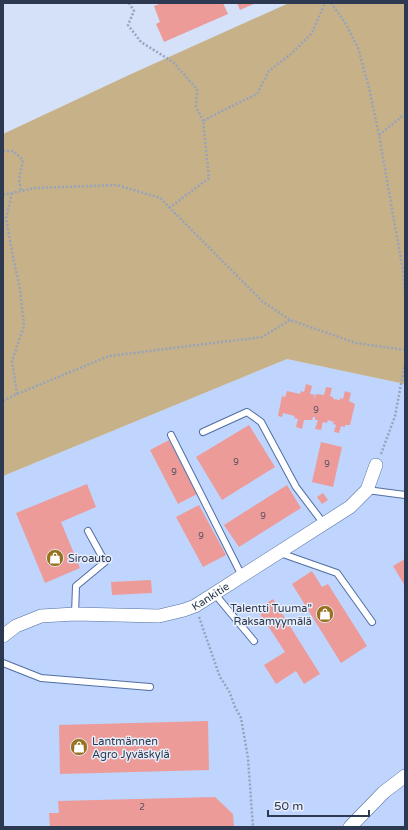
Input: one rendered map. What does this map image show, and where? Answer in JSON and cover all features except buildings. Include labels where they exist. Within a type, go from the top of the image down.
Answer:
[{"type":"street","name":"Kankitie","points":[[3,636],[16,626],[41,616],[75,614],[159,616],[195,606],[350,507],[367,490],[376,465]]},
{"type":"street","points":[[350,827],[384,792],[405,776]]},
{"type":"lane","points":[[203,432],[247,412],[261,422],[296,487],[324,524]]},
{"type":"lane","points":[[172,435],[242,576]]},
{"type":"lane","points":[[367,490],[405,496]]},
{"type":"lane","points":[[75,614],[76,586],[105,562],[88,531]]},
{"type":"lane","points":[[279,552],[337,573],[372,622]]},
{"type":"lane","points":[[214,593],[254,641]]},
{"type":"lane","points":[[3,663],[41,678],[150,687]]},
{"type":"path","points":[[130,3],[134,11],[128,25],[141,42],[173,62],[197,89],[196,107],[203,122],[209,178],[169,208]]},
{"type":"path","points":[[203,122],[257,94],[269,71],[291,54],[312,33],[325,3]]},
{"type":"path","points":[[331,3],[346,24],[358,48],[369,88],[379,134],[403,271],[405,294]]},
{"type":"path","points":[[379,134],[405,114]]},
{"type":"path","points":[[3,151],[12,151],[23,160],[19,179],[21,191]]},
{"type":"path","points":[[3,195],[35,188],[117,185],[160,198],[262,301],[290,320],[356,343],[405,350]]},
{"type":"path","points":[[12,193],[6,218],[20,289],[24,326],[12,361],[17,394]]},
{"type":"path","points":[[3,402],[17,394],[109,356],[262,337],[290,320]]},
{"type":"path","points":[[376,465],[386,443],[395,416],[405,363]]},
{"type":"path","points":[[195,606],[220,677],[229,691],[241,718],[248,758],[253,827]]},
{"type":"shaded area","points":[[289,3],[405,3],[405,384],[287,359],[3,476],[3,134]]},
{"type":"shaded area","points":[[287,359],[405,384],[405,827],[3,827],[3,476]]},
{"type":"place","name":"Siroauto","points":[[55,558]]},
{"type":"place","name":"Talentti Tuuma\" Raksamyymälä","points":[[325,614]]},
{"type":"place","name":"Lantmännen Agro Jyväskylä","points":[[79,747]]}]
